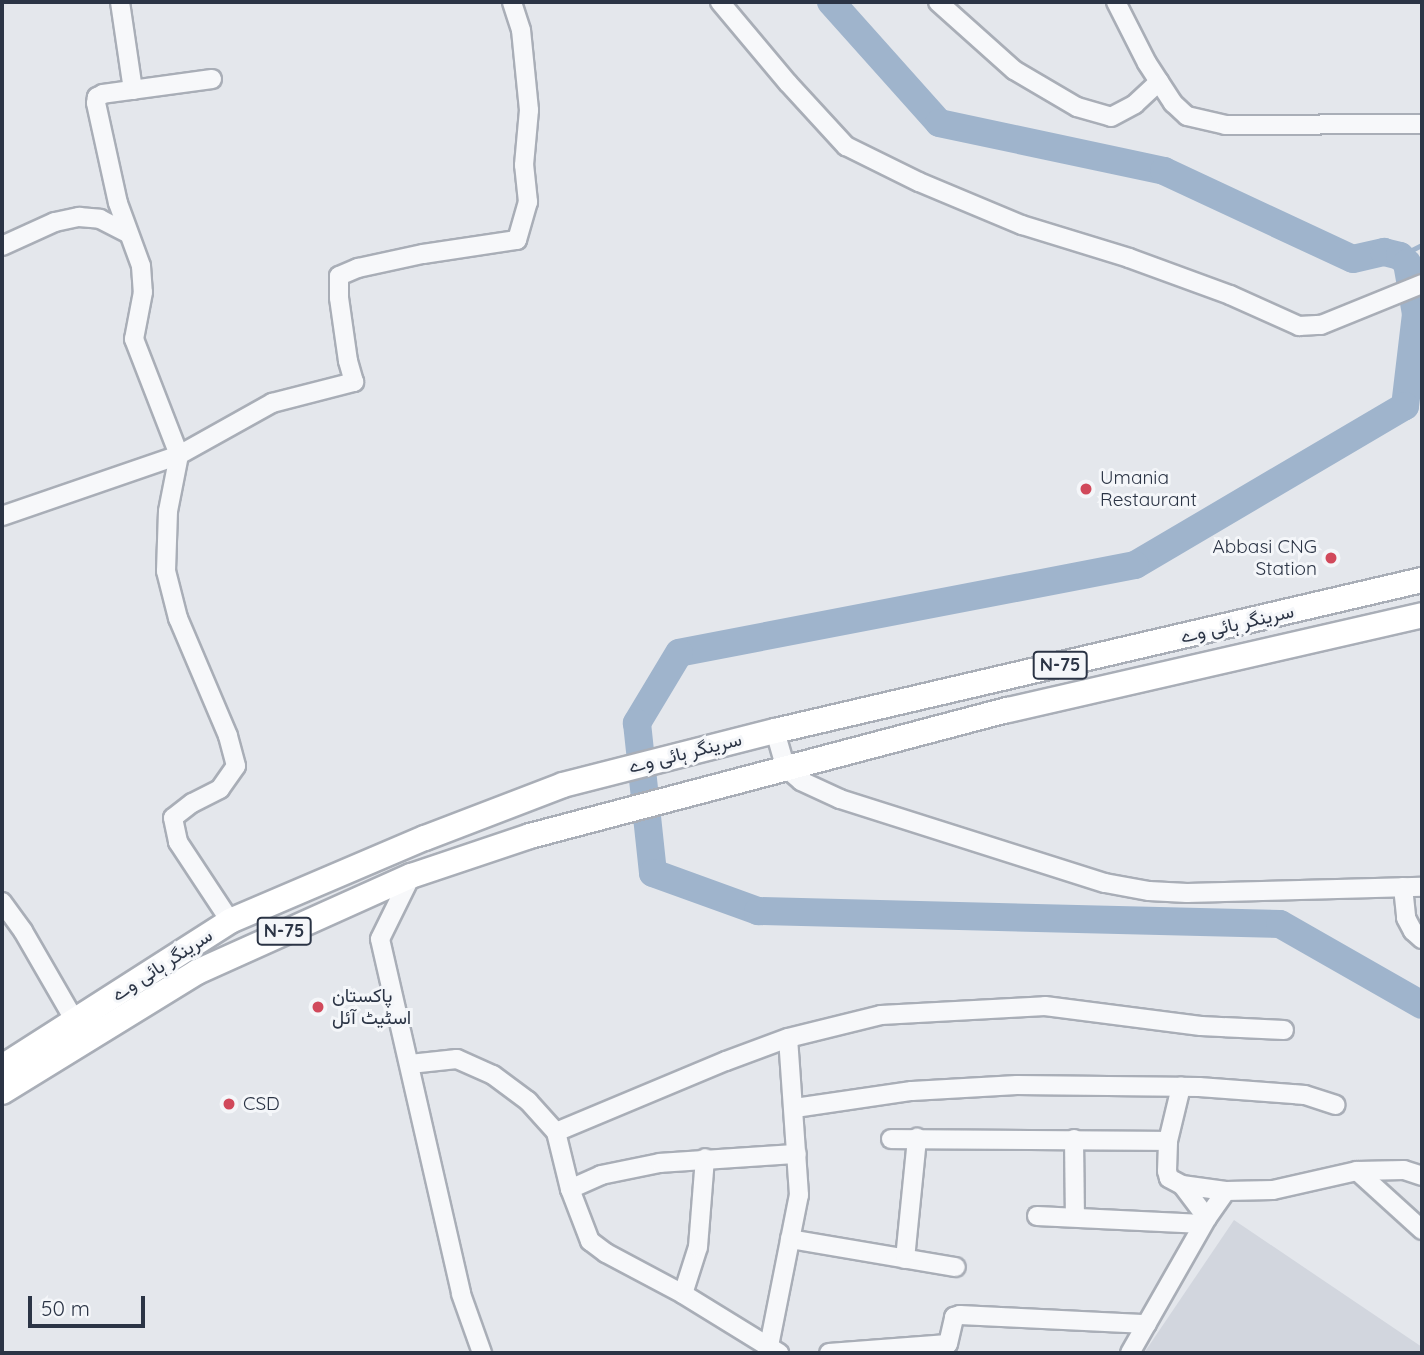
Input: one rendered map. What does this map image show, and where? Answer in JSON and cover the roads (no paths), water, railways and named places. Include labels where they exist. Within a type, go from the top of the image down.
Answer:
[{"type":"highway","name":"سرینگر ہائی وے","points":[[2,1067],[230,921],[425,838],[563,785],[775,731],[1422,580]]},
{"type":"highway","name":"سرینگر ہائی وے","points":[[2,1092],[197,972],[411,876],[530,836],[1009,710],[1422,615]]},
{"type":"street","points":[[120,2],[133,90]]},
{"type":"street","points":[[2,516],[179,455],[272,403],[354,382],[344,336],[339,276],[358,268],[423,254],[517,240],[528,202],[524,165],[529,110],[520,30],[512,2]]},
{"type":"street","points":[[720,2],[788,83],[846,146],[919,182],[1022,225],[1129,258],[1230,295],[1299,326],[1321,325],[1422,284]]},
{"type":"street","points":[[938,2],[1014,70],[1077,107],[1111,117],[1135,104],[1159,82]]},
{"type":"street","points":[[1116,2],[1159,82],[1173,103],[1187,116],[1226,125],[1422,124]]},
{"type":"street","points":[[212,79],[103,94],[97,97],[96,103],[127,232],[141,266],[143,292],[134,340],[179,455],[168,511],[166,571],[178,618],[228,736],[236,766],[220,789],[192,803],[173,818],[178,842],[230,921]]},
{"type":"street","points":[[2,246],[55,222],[79,217],[100,219],[127,232]]},
{"type":"street","points":[[775,731],[785,767],[801,781],[840,799],[1105,883],[1149,891],[1187,893],[1422,887]]},
{"type":"street","points":[[411,876],[380,939],[461,1294],[482,1353]]},
{"type":"street","points":[[1403,887],[1406,918],[1413,931],[1422,939]]},
{"type":"street","points":[[2,902],[23,931],[75,1021]]},
{"type":"street","points":[[556,1132],[788,1038],[881,1016],[1045,1006],[1201,1026],[1284,1030]]},
{"type":"street","points":[[410,1064],[457,1059],[493,1076],[528,1101],[556,1132],[570,1189],[590,1241],[606,1253],[683,1294],[774,1350],[799,1195],[788,1038]]},
{"type":"street","points":[[795,1108],[912,1091],[978,1088],[1181,1087],[1305,1095],[1335,1105]]},
{"type":"street","points":[[1181,1087],[1168,1141],[1167,1171],[1169,1178],[1182,1185],[1226,1191],[1273,1190],[1357,1171],[1404,1170],[1422,1175]]},
{"type":"street","points":[[905,1259],[917,1138]]},
{"type":"street","points":[[891,1139],[1168,1141]]},
{"type":"street","points":[[1074,1139],[1075,1217]]},
{"type":"street","points":[[570,1189],[601,1175],[660,1163],[797,1154]]},
{"type":"street","points":[[683,1294],[698,1247],[705,1158]]},
{"type":"street","points":[[1357,1171],[1422,1230]]},
{"type":"street","points":[[1182,1185],[1205,1221]]},
{"type":"street","points":[[1130,1353],[1205,1221],[1226,1191]]},
{"type":"street","points":[[1037,1216],[1205,1221]]},
{"type":"street","points":[[790,1239],[956,1267]]},
{"type":"street","points":[[829,1353],[914,1351],[948,1344],[954,1317],[960,1315],[1147,1324]]},
{"type":"waterway","points":[[831,2],[939,123],[1164,171],[1353,259],[1384,252],[1400,256],[1407,263],[1416,314],[1405,406],[1135,565],[679,653],[637,723],[653,873],[758,911],[1280,924],[1422,1005]]},
{"type":"waterway","points":[[1400,256],[1422,245]]},
{"type":"place","name":"Umania Restaurant","points":[[1086,489]]},
{"type":"place","name":"Abbasi CNG Station","points":[[1331,558]]},
{"type":"place","name":"پاکستان اسٹیٹ آئل","points":[[318,1007]]},
{"type":"place","name":"CSD","points":[[229,1104]]}]
